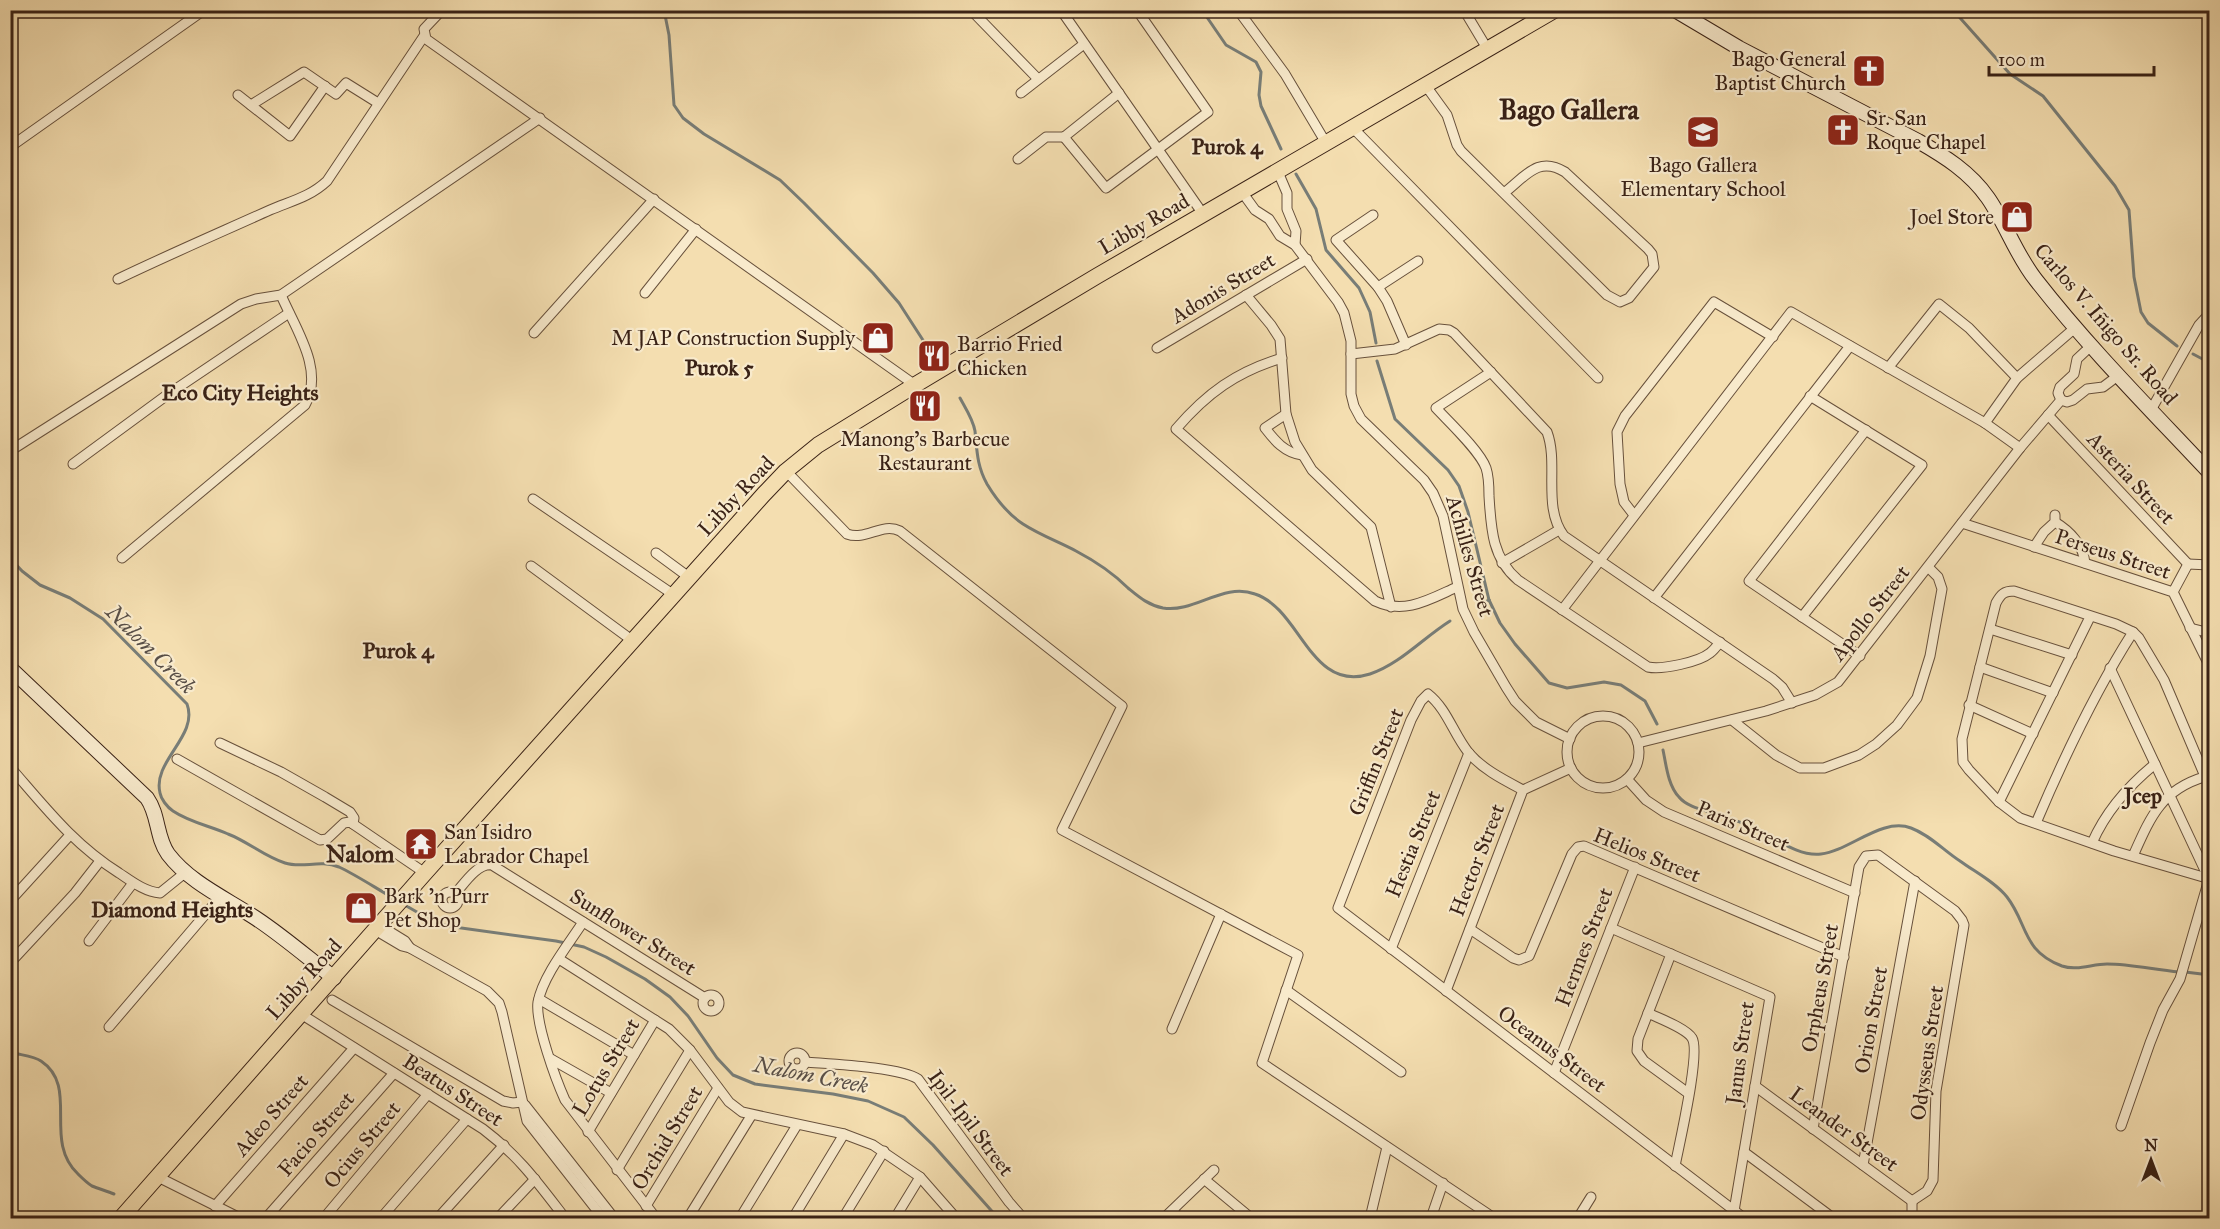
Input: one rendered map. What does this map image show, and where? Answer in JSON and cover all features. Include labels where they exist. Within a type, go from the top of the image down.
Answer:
[{"type":"main road","name":"Libby Road","points":[[121,1218],[420,878],[786,471],[818,445],[915,384],[1555,10]]},
{"type":"main road","name":"Carlos V. Iñigo Sr. Road","points":[[1675,10],[1739,48],[1918,141],[1954,164],[1984,192],[2025,265],[2076,327],[2210,473]]},
{"type":"main road","points":[[10,668],[147,798],[152,805],[162,845],[186,872],[258,919],[334,978]]},
{"type":"street","points":[[10,147],[204,10]]},
{"type":"street","points":[[118,279],[271,209],[312,193],[327,180],[424,36],[426,25],[442,10]]},
{"type":"street","points":[[972,10],[1038,79]]},
{"type":"street","points":[[1061,10],[1203,214]]},
{"type":"street","points":[[1064,137],[1106,188],[1208,112],[1137,10]]},
{"type":"street","points":[[1238,10],[1285,74],[1326,143]]},
{"type":"street","points":[[1464,10],[1488,50]]},
{"type":"street","points":[[424,36],[915,384]]},
{"type":"street","points":[[1021,93],[1084,44]]},
{"type":"street","points":[[251,105],[304,72],[336,94],[346,82],[378,103]]},
{"type":"street","points":[[238,95],[290,136],[325,86]]},
{"type":"street","points":[[1426,86],[1447,115],[1461,151],[1607,295],[1620,302],[1629,298],[1653,267],[1652,254],[1648,249],[1566,172],[1556,166],[1539,166],[1504,193]]},
{"type":"street","points":[[1018,159],[1046,137],[1064,137],[1119,93]]},
{"type":"street","points":[[10,451],[241,304],[256,299],[281,296],[540,118]]},
{"type":"street","points":[[1353,128],[1598,378]]},
{"type":"street","name":"Achilles Street","points":[[1278,172],[1287,193],[1287,209],[1295,227],[1295,245]]},
{"type":"street","name":"Achilles Street","points":[[1242,192],[1255,210],[1269,219],[1280,236],[1295,245],[1344,313],[1351,341],[1351,394],[1354,405],[1361,419],[1418,474],[1433,493],[1443,516],[1457,587],[1468,621],[1515,700],[1536,722],[1570,739]]},
{"type":"street","points":[[534,333],[654,199]]},
{"type":"street","points":[[1269,219],[1287,209]]},
{"type":"street","points":[[1373,214],[1336,240],[1378,286],[1394,315],[1406,345]]},
{"type":"street","points":[[645,293],[696,229]]},
{"type":"street","name":"Adonis Street","points":[[1157,348],[1306,259]]},
{"type":"street","points":[[1378,286],[1418,261]]},
{"type":"street","points":[[1246,295],[1277,332],[1281,345],[1286,414],[1302,455],[1312,470],[1342,501],[1370,524],[1390,607]]},
{"type":"street","points":[[122,558],[305,405],[312,387],[311,369],[303,344],[281,296]]},
{"type":"street","points":[[1634,515],[1624,502],[1620,484],[1617,432],[1625,416],[1714,302],[1773,337]]},
{"type":"street","points":[[1888,368],[1939,304],[1969,328],[2017,378]]},
{"type":"street","points":[[1562,610],[1791,312],[1985,423],[2020,448]]},
{"type":"street","points":[[73,464],[167,395],[289,313]]},
{"type":"street","points":[[2151,410],[2199,326],[2210,313]]},
{"type":"street","points":[[1985,423],[2017,378],[2076,327]]},
{"type":"street","points":[[1351,354],[1384,351],[1406,345],[1434,331],[1444,329],[1454,333],[1547,432],[1551,447],[1554,513],[1559,530],[1571,542],[1773,679],[1782,687],[1792,703]]},
{"type":"street","name":"Apollo Street","points":[[2092,345],[2077,359],[2074,374],[2060,387],[2058,393],[2061,400],[2067,402],[2073,400],[2087,388],[2103,387],[2119,375]]},
{"type":"street","points":[[1654,598],[1850,346]]},
{"type":"street","points":[[1282,358],[1242,374],[1214,391],[1201,401],[1176,429],[1365,595],[1375,601],[1390,607],[1410,607],[1457,587]]},
{"type":"street","points":[[1491,372],[1436,408],[1478,454],[1486,468],[1492,534],[1502,563],[1518,580],[1642,664],[1654,668],[1700,658],[1711,652],[1720,642]]},
{"type":"street","points":[[2074,374],[2087,388]]},
{"type":"street","points":[[1802,617],[1923,465],[1810,396]]},
{"type":"street","name":"Apollo Street","points":[[1638,743],[1792,703],[1839,682],[2020,448],[2061,400]]},
{"type":"street","points":[[1286,414],[1265,428],[1285,449],[1302,455]]},
{"type":"street","name":"Asteria Street","points":[[2048,415],[2188,564]]},
{"type":"street","points":[[1860,657],[1749,581],[1866,430]]},
{"type":"street","points":[[786,471],[847,534],[861,536],[888,527],[900,531],[1122,706],[1062,830],[1298,955],[1262,1063],[1494,1218]]},
{"type":"street","points":[[533,499],[674,595]]},
{"type":"street","points":[[2034,547],[2055,518],[2077,542],[2085,563]]},
{"type":"street","name":"Perseus Street","points":[[1962,523],[2173,592],[2210,667]]},
{"type":"street","points":[[1502,563],[1559,530]]},
{"type":"street","points":[[656,553],[690,578]]},
{"type":"street","points":[[2173,592],[2188,564],[2210,565]]},
{"type":"street","points":[[531,566],[633,641]]},
{"type":"street","points":[[1732,720],[1776,755],[1800,768],[1813,770],[1841,763],[1876,744],[1909,711],[1923,683],[1942,589],[1938,577],[1929,568]]},
{"type":"street","points":[[2209,879],[2020,818],[1999,802],[1968,770],[1963,762],[1962,739],[1969,705],[2000,594],[2005,591],[2014,591],[2116,624],[2133,632],[2143,642],[2164,680],[2210,788]]},
{"type":"street","points":[[1999,802],[2091,617]]},
{"type":"street","points":[[2190,628],[2210,633]]},
{"type":"street","points":[[1990,629],[2072,655]]},
{"type":"street","points":[[2036,823],[2068,749],[2110,668],[2133,632]]},
{"type":"street","points":[[1980,667],[2053,693]]},
{"type":"street","points":[[2110,668],[2209,879],[2180,979],[2163,1010],[2121,1126]]},
{"type":"street","name":"Griffin Street","points":[[1338,908],[1411,720],[1416,709],[1428,694],[1441,706],[1469,753],[1492,772],[1523,790]]},
{"type":"street","points":[[1969,705],[2033,734]]},
{"type":"street","points":[[1613,717],[1626,724],[1638,743],[1638,759],[1632,773],[1627,779],[1614,786],[1600,787],[1580,779],[1571,768],[1568,754],[1570,739],[1578,726],[1590,718],[1613,717]]},
{"type":"street","points":[[220,743],[281,772],[350,812],[354,818],[353,824]]},
{"type":"street","name":"Hestia Street","points":[[1391,949],[1469,753]]},
{"type":"street","points":[[177,759],[320,840],[329,838],[344,823],[350,822],[420,878]]},
{"type":"street","points":[[2092,843],[2100,825],[2117,801],[2155,764]]},
{"type":"street","points":[[10,767],[69,835],[100,861],[134,883],[160,893],[186,872]]},
{"type":"street","name":"Hector Street","points":[[1446,991],[1523,790],[1571,768]]},
{"type":"street","points":[[2133,856],[2153,816],[2170,794],[2191,781],[2204,777]]},
{"type":"street","name":"Paris Street","points":[[1627,779],[1646,800],[1664,812],[1855,893]]},
{"type":"street","points":[[10,901],[69,835]]},
{"type":"street","name":"Helios Street","points":[[1470,929],[1514,958],[1525,959],[1532,952],[1574,850],[1578,847],[1590,848],[1844,957]]},
{"type":"street","name":"Orpheus Street","points":[[1814,1129],[1860,867],[1866,856],[1878,855],[1915,881]]},
{"type":"street","points":[[10,963],[75,893],[100,861]]},
{"type":"street","name":"Sunflower Street","points":[[455,894],[480,867],[489,864],[705,998]]},
{"type":"street","name":"Hermes Street","points":[[1554,1073],[1635,867]]},
{"type":"street","name":"Odysseus Street","points":[[1912,1201],[1927,1191],[1933,1180],[1936,1091],[1964,930],[1962,920],[1955,911],[1915,881]]},
{"type":"street","name":"Orion Street","points":[[1863,1165],[1915,881]]},
{"type":"street","points":[[89,941],[134,883]]},
{"type":"street","points":[[109,1027],[221,896]]},
{"type":"street","name":"Oceanus Street","points":[[1338,908],[1744,1218]]},
{"type":"street","points":[[1172,1029],[1221,914]]},
{"type":"street","points":[[583,922],[546,981],[539,999],[538,1016],[565,1100],[656,1218]]},
{"type":"street","points":[[377,928],[402,946],[410,948],[487,991],[499,1003],[522,1102],[583,1186],[603,1218]]},
{"type":"street","name":"Janus Street","points":[[1611,928],[1770,997],[1734,1211]]},
{"type":"street","points":[[1671,954],[1638,1039],[1636,1051],[1644,1061],[1688,1093]]},
{"type":"street","points":[[560,959],[655,1020],[680,1039],[735,1108],[751,1116],[844,1134],[884,1151],[920,1177],[950,1216]]},
{"type":"street","points":[[1286,990],[1401,1072]]},
{"type":"street","points":[[539,999],[634,1055]]},
{"type":"street","points":[[332,1000],[503,1101],[522,1102]]},
{"type":"street","points":[[1648,1013],[1688,1032],[1694,1041],[1694,1060],[1675,1166]]},
{"type":"street","name":"Beatus Street","points":[[301,1014],[504,1145],[535,1179],[561,1217]]},
{"type":"street","name":"Lotus Street","points":[[588,1132],[655,1020]]},
{"type":"street","name":"Adeo Street","points":[[214,1206],[354,1048]]},
{"type":"street","points":[[617,1170],[690,1050]]},
{"type":"street","points":[[551,1059],[611,1093]]},
{"type":"street","name":"Ipil-Ipil Street","points":[[806,1062],[910,1074],[918,1079],[1023,1218]]},
{"type":"street","name":"Facio Street","points":[[266,1218],[394,1073]]},
{"type":"street","name":"Leander Street","points":[[1755,1086],[1912,1201]]},
{"type":"street","name":"Orchid Street","points":[[646,1206],[718,1088]]},
{"type":"street","name":"Ocius Street","points":[[324,1218],[428,1094]]},
{"type":"street","points":[[688,1218],[751,1116]]},
{"type":"street","points":[[381,1218],[467,1119]]},
{"type":"street","points":[[741,1218],[797,1125]]},
{"type":"street","points":[[793,1218],[844,1134]]},
{"type":"street","points":[[438,1218],[504,1145]]},
{"type":"street","points":[[1370,1218],[1388,1147]]},
{"type":"street","points":[[843,1218],[884,1151]]},
{"type":"street","points":[[1744,1152],[1833,1218]]},
{"type":"street","points":[[1164,1218],[1214,1170]]},
{"type":"street","points":[[158,1177],[240,1218]]},
{"type":"street","points":[[895,1218],[920,1177]]},
{"type":"street","points":[[498,1218],[535,1179]]},
{"type":"street","points":[[1204,1179],[1251,1218]]},
{"type":"street","points":[[1431,1218],[1443,1183]]},
{"type":"street","points":[[583,1186],[614,1218]]},
{"type":"street","points":[[1578,1218],[1591,1197]]},
{"type":"street","points":[[1912,1201],[1912,1218]]},
{"type":"street","points":[[1172,1210],[1181,1218]]},
{"type":"waterway","points":[[664,10],[669,35],[674,105],[683,118],[704,134],[780,180],[873,273],[899,303],[930,351]]},
{"type":"waterway","points":[[1202,10],[1226,45],[1256,62],[1261,72],[1259,95],[1261,106],[1281,149]]},
{"type":"waterway","points":[[1953,10],[2010,74],[2043,96],[2115,186],[2129,210],[2134,277],[2141,312],[2148,323],[2177,346]]},
{"type":"waterway","points":[[1296,174],[1316,209],[1326,250],[1359,288],[1370,312],[1376,343]]},
{"type":"waterway","points":[[2193,354],[2210,363]]},
{"type":"waterway","points":[[1377,361],[1395,419],[1448,470],[1459,486],[1468,512],[1489,600],[1500,623],[1515,644],[1549,683],[1567,688],[1604,682],[1621,685],[1645,701],[1657,724]]},
{"type":"waterway","points":[[960,398],[974,427],[981,471],[994,495],[1007,511],[1029,528],[1097,563],[1153,605],[1175,608],[1220,594],[1243,591],[1255,594],[1271,603],[1284,616],[1319,661],[1333,672],[1350,677],[1381,670],[1450,621]]},
{"type":"waterway","name":"Nalom Creek","points":[[10,558],[40,585],[70,598],[103,619],[187,704],[189,716],[187,727],[168,759],[159,781],[161,795],[171,809],[179,815],[235,837],[285,863],[292,865],[325,864],[339,867],[395,899]]},
{"type":"waterway","points":[[1477,606],[1489,600]]},
{"type":"waterway","points":[[1663,750],[1670,781],[1675,792],[1686,803],[1735,820],[1786,846],[1804,852],[1812,854],[1832,852],[1889,827],[1900,826],[1918,831],[2002,892],[2014,907],[2027,936],[2039,953],[2062,966],[2073,968],[2116,964],[2179,972]]},
{"type":"waterway","name":"Nalom Creek","points":[[403,904],[447,926],[556,941],[584,947],[606,957],[645,979],[670,997],[688,1016],[717,1058],[733,1075],[755,1084],[868,1101],[904,1117],[933,1145],[998,1218]]},
{"type":"waterway","points":[[2185,972],[2210,975]]},
{"type":"waterway","points":[[10,1052],[38,1059],[52,1072],[58,1085],[63,1146],[68,1160],[90,1185],[114,1194]]},
{"type":"waterway","points":[[141,1215],[146,1218]]},
{"type":"place","name":"Bago General Baptist Church","points":[[1869,71]]},
{"type":"place","name":"Sr. San Roque Chapel","points":[[1843,130]]},
{"type":"place","name":"Bago Gallera Elementary School","points":[[1703,132]]},
{"type":"place","name":"Joel Store","points":[[2017,217]]},
{"type":"place","name":"M JAP Construction Supply","points":[[878,338]]},
{"type":"place","name":"Barrio Fried Chicken","points":[[934,356]]},
{"type":"place","name":"Manong's Barbecue Restaurant","points":[[925,406]]},
{"type":"place","name":"San Isidro Labrador Chapel","points":[[421,844]]},
{"type":"place","name":"Bark 'n Purr Pet Shop","points":[[361,908]]},
{"type":"district","name":"Bago Gallera","points":[[1569,109]]},
{"type":"district","name":"Purok 4","points":[[1227,146]]},
{"type":"district","name":"Purok 5","points":[[719,367]]},
{"type":"district","name":"Eco City Heights","points":[[240,392]]},
{"type":"district","name":"Purok 4","points":[[398,650]]},
{"type":"district","name":"Jcep","points":[[2143,795]]},
{"type":"district","name":"Nalom","points":[[360,854]]},
{"type":"district","name":"Diamond Heights","points":[[172,909]]}]
